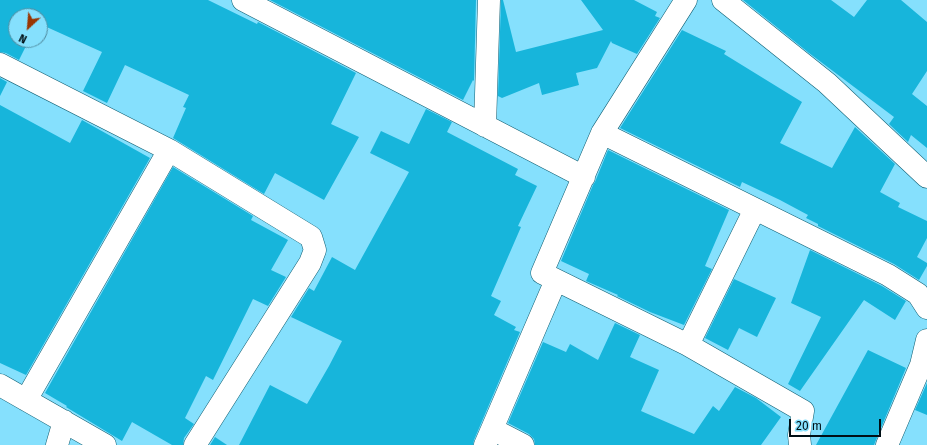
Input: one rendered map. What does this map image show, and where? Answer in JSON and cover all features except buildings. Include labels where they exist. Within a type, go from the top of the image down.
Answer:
[{"type":"street","points":[[243,0],[584,177]]},
{"type":"street","points":[[485,126],[489,0]]},
{"type":"street","points":[[686,0],[602,133],[542,273],[688,345],[803,411],[799,435],[800,445]]},
{"type":"street","points":[[723,0],[827,83],[927,177]]},
{"type":"street","points":[[0,64],[169,150],[311,237],[314,250],[310,262],[195,445]]},
{"type":"street","points":[[602,133],[888,275],[918,294],[927,308]]},
{"type":"street","points":[[26,400],[169,150]]},
{"type":"street","points":[[688,345],[755,209]]},
{"type":"street","points":[[523,445],[488,437],[556,280]]},
{"type":"street","points":[[887,445],[924,366],[927,340]]},
{"type":"street","points":[[0,386],[105,445]]},
{"type":"street","points":[[57,445],[64,421]]}]
